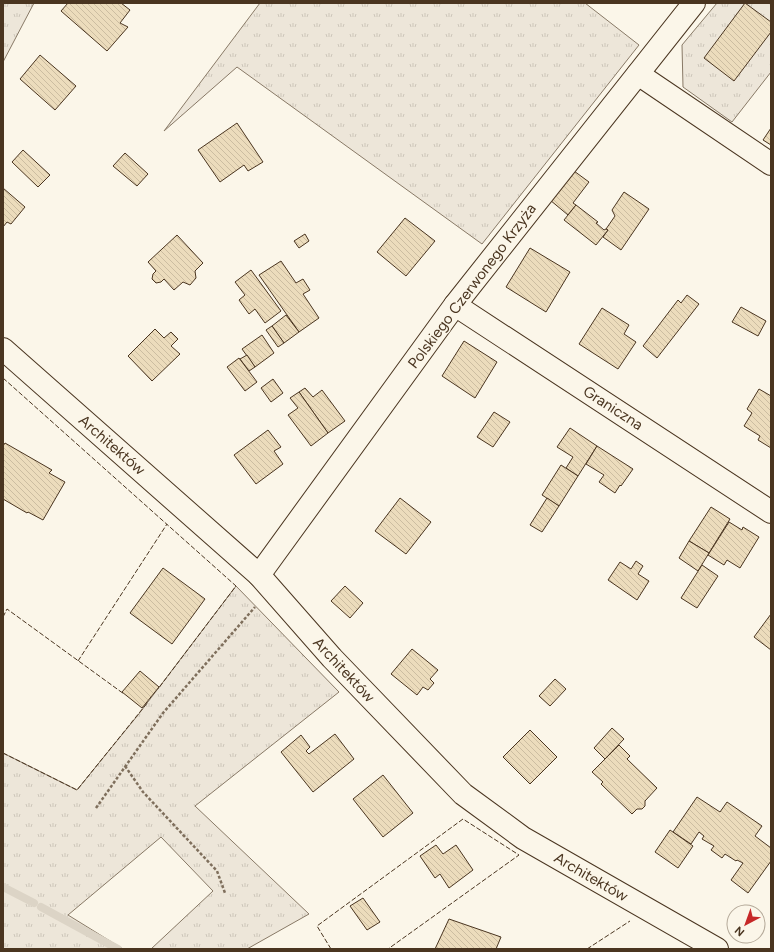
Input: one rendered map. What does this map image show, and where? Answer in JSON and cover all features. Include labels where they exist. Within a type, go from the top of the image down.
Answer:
[{"type":"street","name":"Polskiego Czerwonego Krzyża","points":[[265,581],[455,305],[694,3]]},
{"type":"street","points":[[638,74],[771,164]]},
{"type":"street","name":"Graniczna","points":[[455,305],[771,512]]},
{"type":"street","name":"Architektów","points":[[3,349],[265,581],[332,658],[464,794],[523,838],[717,949]]},
{"type":"path","points":[[96,808],[163,713],[265,581]]},
{"type":"path","points":[[125,766],[143,792],[217,872],[226,893]]},
{"type":"green space","points":[[3,3],[34,3],[3,62]]},
{"type":"green space","points":[[260,3],[585,3],[639,45],[482,244],[237,67],[164,131]]},
{"type":"green space","points":[[717,3],[771,3],[771,72],[732,122],[683,87],[682,45]]},
{"type":"green space","points":[[236,586],[339,692],[195,806],[309,914],[247,949],[151,949],[213,891],[161,837],[68,915],[123,949],[3,949],[3,753],[77,790],[138,715]]},
{"type":"building","points":[[68,3],[121,3],[130,10],[120,23],[128,27],[107,51],[61,11]]},
{"type":"building","points":[[745,3],[771,22],[771,32],[734,81],[704,58]]},
{"type":"building","points":[[40,55],[76,86],[55,110],[20,79]]},
{"type":"building","points":[[237,123],[263,162],[248,171],[244,165],[220,182],[198,150]]},
{"type":"building","points":[[771,128],[771,145],[763,140]]},
{"type":"building","points":[[23,150],[50,175],[38,187],[12,162]]},
{"type":"building","points":[[125,153],[148,174],[137,186],[113,166]]},
{"type":"building","points":[[574,171],[589,182],[573,203],[576,205],[568,215],[550,200]]},
{"type":"building","points":[[3,188],[25,207],[11,224],[7,222],[3,227]]},
{"type":"building","points":[[624,192],[649,209],[621,250],[603,237],[608,230],[606,229],[615,216],[612,210]]},
{"type":"building","points":[[576,205],[598,222],[596,223],[604,230],[608,230],[596,245],[564,220]]},
{"type":"building","points":[[405,218],[435,241],[406,276],[377,252]]},
{"type":"building","points":[[305,234],[309,241],[299,248],[294,241]]},
{"type":"building","points":[[177,235],[203,263],[195,271],[196,278],[190,285],[183,282],[174,290],[164,279],[161,282],[156,283],[152,279],[153,274],[156,271],[148,262]]},
{"type":"building","points":[[530,248],[570,272],[546,312],[506,287]]},
{"type":"building","points":[[281,261],[296,283],[303,279],[310,290],[303,294],[319,318],[299,332],[259,275]]},
{"type":"building","points":[[251,270],[281,311],[265,323],[255,309],[249,314],[239,300],[245,295],[235,282]]},
{"type":"building","points":[[687,295],[699,304],[657,358],[643,346],[678,300],[681,303]]},
{"type":"building","points":[[741,307],[766,321],[758,336],[732,322]]},
{"type":"building","points":[[602,308],[629,325],[624,334],[636,342],[618,369],[579,344]]},
{"type":"building","points":[[286,315],[299,332],[284,343],[272,326]]},
{"type":"building","points":[[272,326],[284,343],[278,347],[266,330]]},
{"type":"building","points":[[155,329],[164,338],[171,332],[178,339],[171,346],[180,354],[152,381],[128,356]]},
{"type":"building","points":[[262,335],[274,353],[255,367],[242,349]]},
{"type":"building","points":[[464,341],[497,362],[475,398],[442,376]]},
{"type":"building","points":[[247,355],[255,367],[249,371],[240,359]]},
{"type":"building","points":[[239,358],[257,382],[245,391],[227,367]]},
{"type":"building","points":[[273,379],[283,393],[271,402],[261,388]]},
{"type":"building","points":[[305,388],[313,397],[322,390],[345,421],[328,433],[299,392]]},
{"type":"building","points":[[759,389],[771,396],[771,448],[758,440],[760,436],[744,426],[752,413],[747,409]]},
{"type":"building","points":[[299,392],[328,433],[311,446],[288,415],[298,408],[290,398]]},
{"type":"building","points":[[494,412],[510,422],[493,447],[477,437]]},
{"type":"building","points":[[570,428],[597,446],[578,476],[566,468],[573,457],[557,447]]},
{"type":"building","points":[[268,430],[281,447],[274,451],[283,464],[256,484],[234,455]]},
{"type":"building","points":[[5,443],[52,470],[49,473],[65,482],[43,520],[28,512],[27,513],[3,499],[3,446]]},
{"type":"building","points":[[597,446],[633,469],[615,493],[599,482],[604,475],[586,464]]},
{"type":"building","points":[[561,465],[578,476],[559,506],[542,495]]},
{"type":"building","points":[[400,498],[431,522],[406,554],[375,531]]},
{"type":"building","points":[[547,498],[559,506],[542,532],[530,525]]},
{"type":"building","points":[[711,507],[730,519],[709,553],[689,541]]},
{"type":"building","points":[[729,522],[742,530],[743,527],[759,537],[740,568],[727,560],[724,565],[708,555]]},
{"type":"building","points":[[689,541],[709,553],[698,571],[679,558]]},
{"type":"building","points":[[636,561],[643,566],[638,574],[649,581],[637,600],[608,580],[620,562],[631,569]]},
{"type":"building","points":[[702,565],[718,576],[697,608],[681,598]]},
{"type":"building","points":[[163,568],[205,599],[172,644],[130,613]]},
{"type":"building","points":[[345,586],[363,603],[350,618],[331,601]]},
{"type":"building","points":[[771,614],[771,650],[754,637]]},
{"type":"building","points":[[412,649],[438,670],[430,679],[434,683],[428,690],[423,687],[417,695],[391,674]]},
{"type":"building","points":[[140,671],[159,687],[142,708],[122,692]]},
{"type":"building","points":[[555,679],[566,689],[550,706],[539,696]]},
{"type":"building","points":[[612,728],[624,739],[605,759],[594,748]]},
{"type":"building","points":[[530,730],[557,757],[530,784],[503,757]]},
{"type":"building","points":[[335,734],[354,759],[313,792],[281,752],[301,735],[310,747],[306,751],[309,754]]},
{"type":"building","points":[[619,745],[630,756],[627,759],[657,788],[645,801],[645,806],[642,809],[637,809],[632,814],[601,784],[603,782],[592,772]]},
{"type":"building","points":[[383,775],[413,813],[383,837],[353,799]]},
{"type":"building","points":[[697,797],[720,812],[727,802],[762,826],[755,836],[771,848],[771,861],[748,893],[731,880],[743,863],[737,860],[736,861],[725,854],[722,858],[711,850],[714,846],[702,839],[704,836],[699,832],[691,844],[673,832]]},
{"type":"building","points":[[670,830],[693,846],[678,868],[655,852]]},
{"type":"building","points":[[436,845],[443,854],[456,845],[473,870],[449,888],[440,874],[435,878],[420,856]]},
{"type":"building","points":[[363,898],[380,922],[367,930],[350,906]]},
{"type":"building","points":[[449,919],[501,937],[496,949],[435,949]]},
{"type":"waterway","points":[[3,887],[34,903]]},
{"type":"waterway","points":[[41,907],[118,949]]},
{"type":"fence","points":[[3,378],[236,586],[158,689]]},
{"type":"fence","points":[[78,661],[167,524]]},
{"type":"fence","points":[[3,617],[7,609],[124,694]]},
{"type":"fence","points":[[3,753],[77,790],[148,702]]},
{"type":"fence","points":[[331,949],[317,926],[463,819],[519,855],[388,949]]},
{"type":"fence","points":[[587,949],[630,921]]}]
